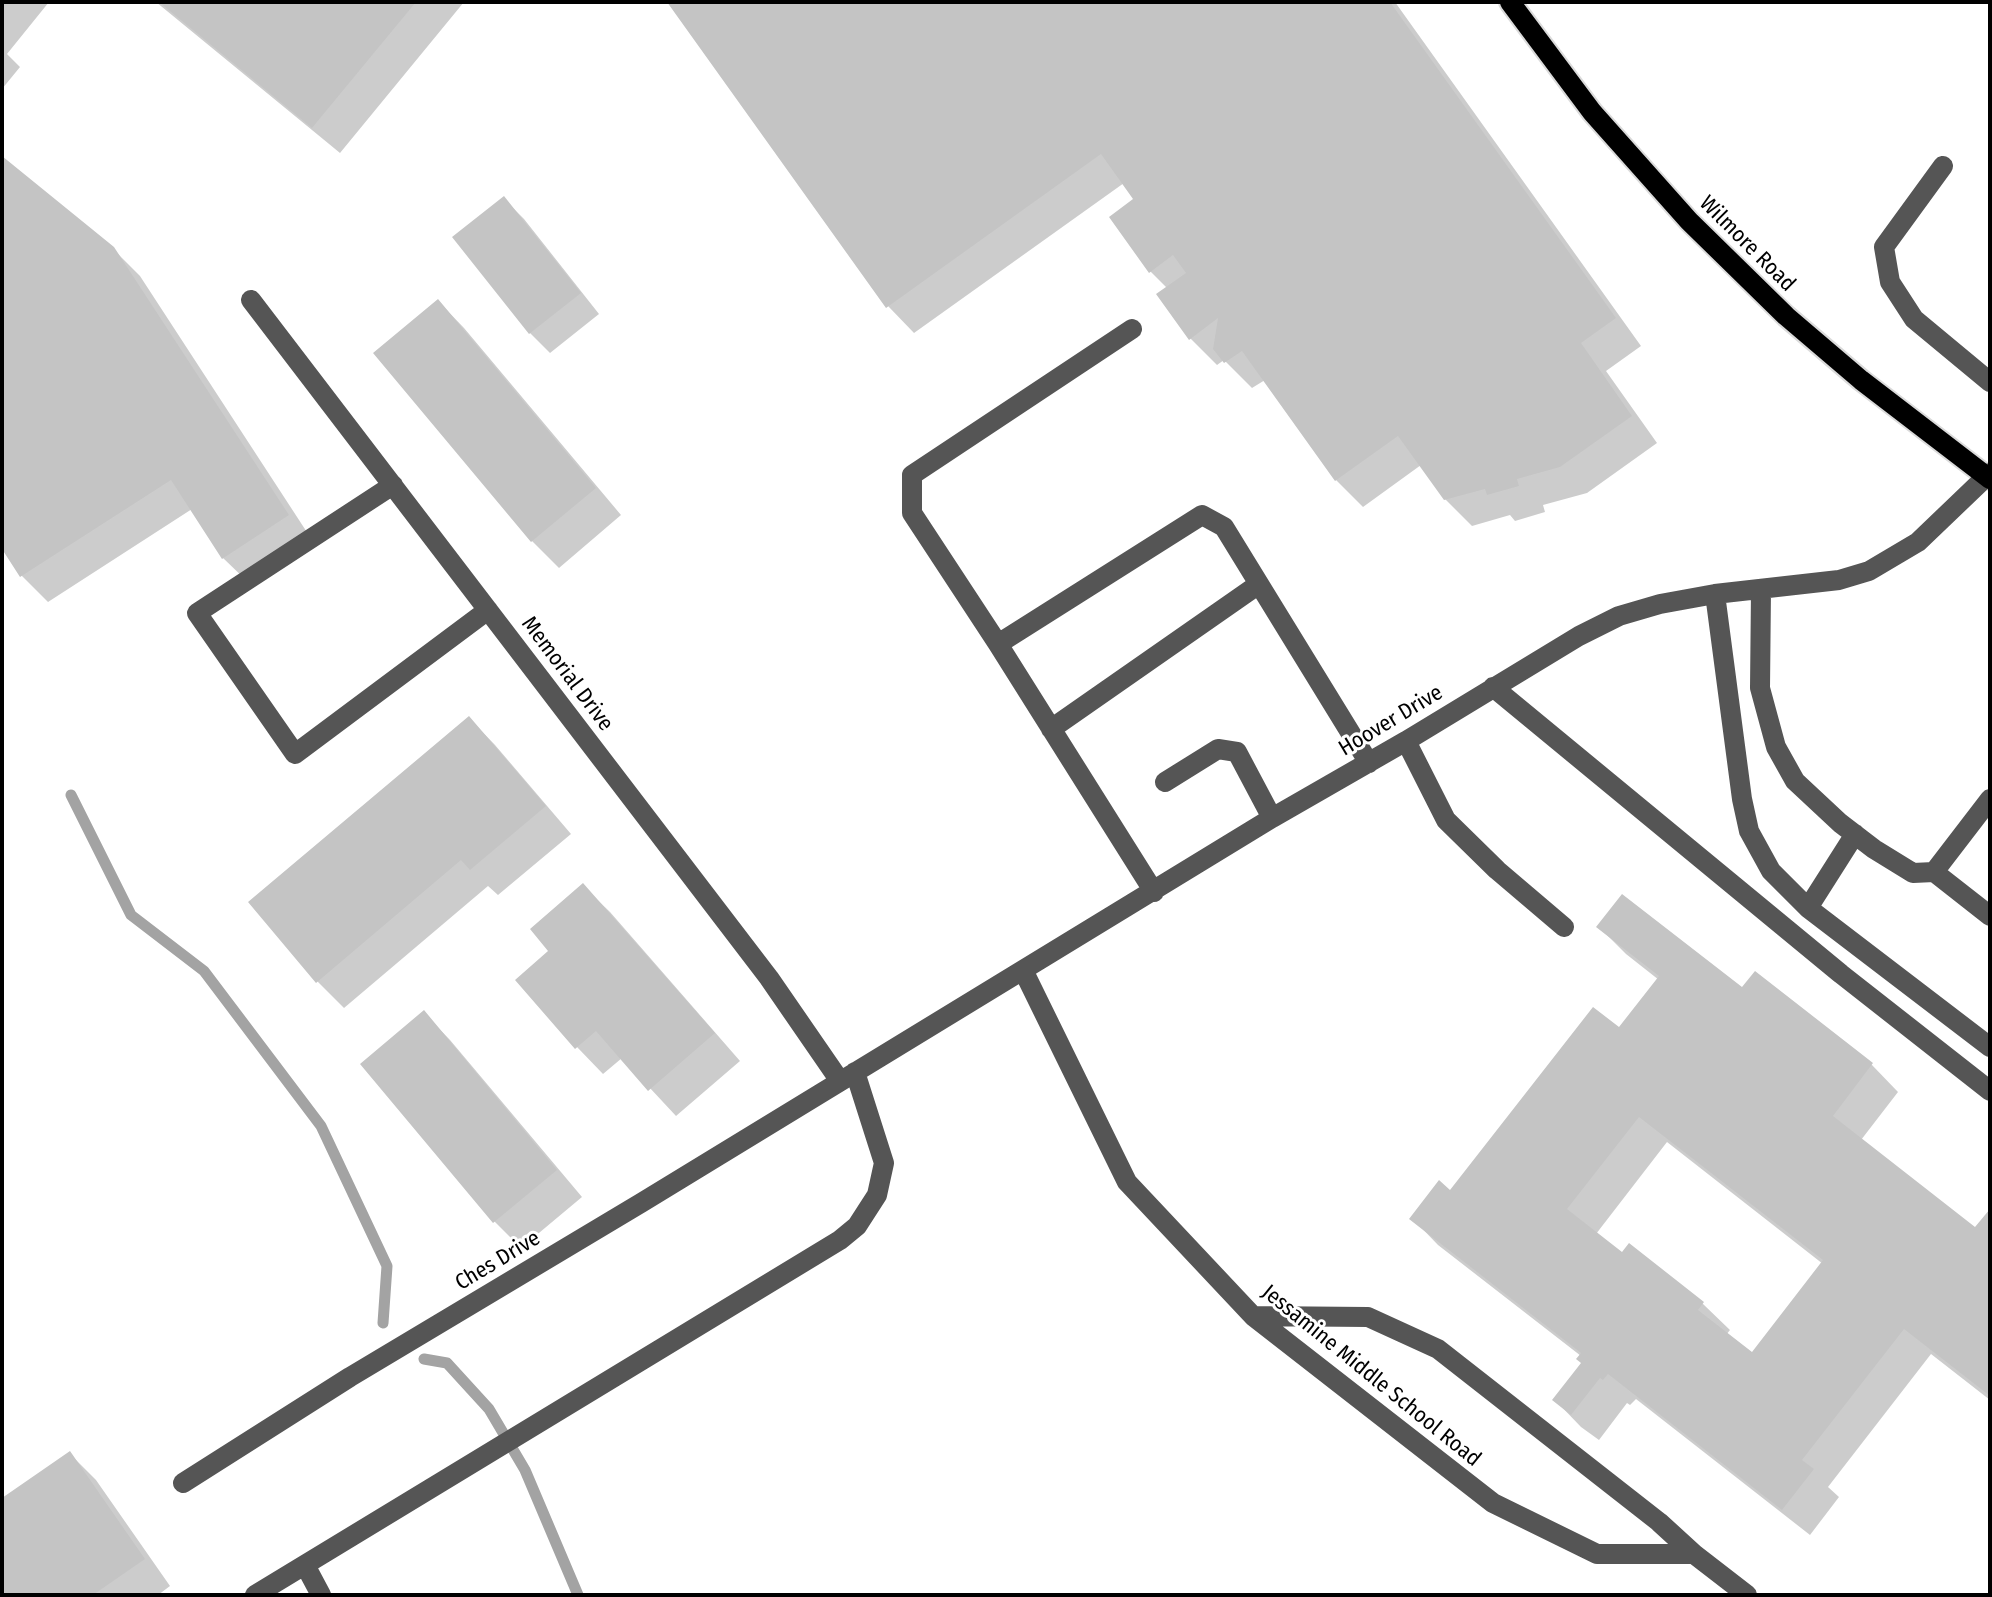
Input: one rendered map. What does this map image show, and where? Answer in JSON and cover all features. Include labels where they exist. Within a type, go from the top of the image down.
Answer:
[{"type":"main road","name":"Wilmore Road","points":[[1510,2],[1592,112],[1689,221],[1807,335],[1861,380],[1989,476]]},
{"type":"street","points":[[1943,166],[1884,247],[1890,282],[1914,319],[1990,382]]},
{"type":"street","name":"Memorial Drive","points":[[251,300],[769,978],[848,1076],[884,1163],[877,1195],[857,1226],[840,1240],[255,1595]]},
{"type":"street","points":[[1132,329],[912,475],[912,513],[1154,892]]},
{"type":"street","name":"Hoover Drive","points":[[848,1076],[1579,636],[1619,616],[1660,604],[1715,594],[1839,580],[1869,571],[1918,542],[1989,476]]},
{"type":"street","points":[[393,485],[197,613],[295,754],[488,610]]},
{"type":"street","points":[[998,644],[1202,515],[1224,527],[1369,763]]},
{"type":"street","points":[[1051,729],[1259,584]]},
{"type":"street","points":[[1761,590],[1760,688],[1776,747],[1795,781],[1855,834],[1913,873],[1934,872],[1990,916]]},
{"type":"street","points":[[1715,594],[1742,799],[1749,831],[1771,871],[1808,908],[1990,1047]]},
{"type":"street","points":[[1493,687],[1841,974],[1990,1091]]},
{"type":"street","points":[[1406,741],[1446,820],[1497,870],[1564,927]]},
{"type":"street","points":[[1165,782],[1218,749],[1237,752],[1272,818]]},
{"type":"street","points":[[1934,872],[1990,799]]},
{"type":"street","points":[[1808,908],[1855,834]]},
{"type":"street","name":"Jessamine Middle School Road","points":[[1023,970],[1127,1182],[1253,1316],[1493,1503],[1597,1554],[1694,1554]]},
{"type":"street","name":"Ches Drive","points":[[183,1483],[350,1377],[848,1076]]},
{"type":"street","points":[[1253,1316],[1368,1317],[1438,1349],[1747,1595]]},
{"type":"street","points":[[305,1565],[321,1595]]},
{"type":"building","points":[[159,2],[416,2],[312,128]]},
{"type":"building","points":[[667,2],[1390,2],[1616,318],[1581,343],[1632,416],[1560,467],[1517,479],[1519,486],[1487,495],[1485,489],[1444,500],[1398,436],[1335,481],[1242,351],[1224,363],[1213,349],[1218,318],[1189,340],[1156,294],[1186,273],[1173,255],[1149,273],[1109,217],[1133,199],[1101,154],[886,308]]},
{"type":"building","points":[[2,156],[114,247],[289,515],[222,559],[171,480],[20,577],[2,549]]},
{"type":"building","points":[[504,196],[581,293],[529,334],[452,237]]},
{"type":"building","points":[[438,299],[596,488],[531,542],[373,353]]},
{"type":"building","points":[[469,716],[546,806],[470,870],[461,860],[316,983],[248,902]]},
{"type":"building","points":[[583,883],[715,1033],[648,1091],[596,1031],[575,1049],[515,980],[548,951],[530,929]]},
{"type":"building","points":[[1622,894],[1742,987],[1755,971],[1873,1063],[1833,1116],[1975,1227],[1990,1209],[1990,1396],[1904,1329],[1802,1460],[1814,1469],[1782,1510],[1608,1374],[1603,1380],[1600,1378],[1571,1415],[1552,1400],[1581,1363],[1576,1359],[1581,1353],[1409,1219],[1439,1180],[1450,1190],[1593,1007],[1619,1027],[1659,976],[1596,927]],"holes":[[[1639,1117],[1823,1260],[1752,1352],[1698,1310],[1704,1302],[1629,1243],[1622,1252],[1567,1209]]]},
{"type":"building","points":[[424,1010],[557,1170],[493,1223],[360,1064]]},
{"type":"building","points":[[70,1451],[145,1559],[93,1595],[2,1595],[2,1498]]},
{"type":"waterway","points":[[71,795],[131,915],[204,971],[321,1126],[387,1266],[383,1323]]},
{"type":"waterway","points":[[424,1359],[447,1363],[489,1409],[525,1470],[578,1595]]}]
